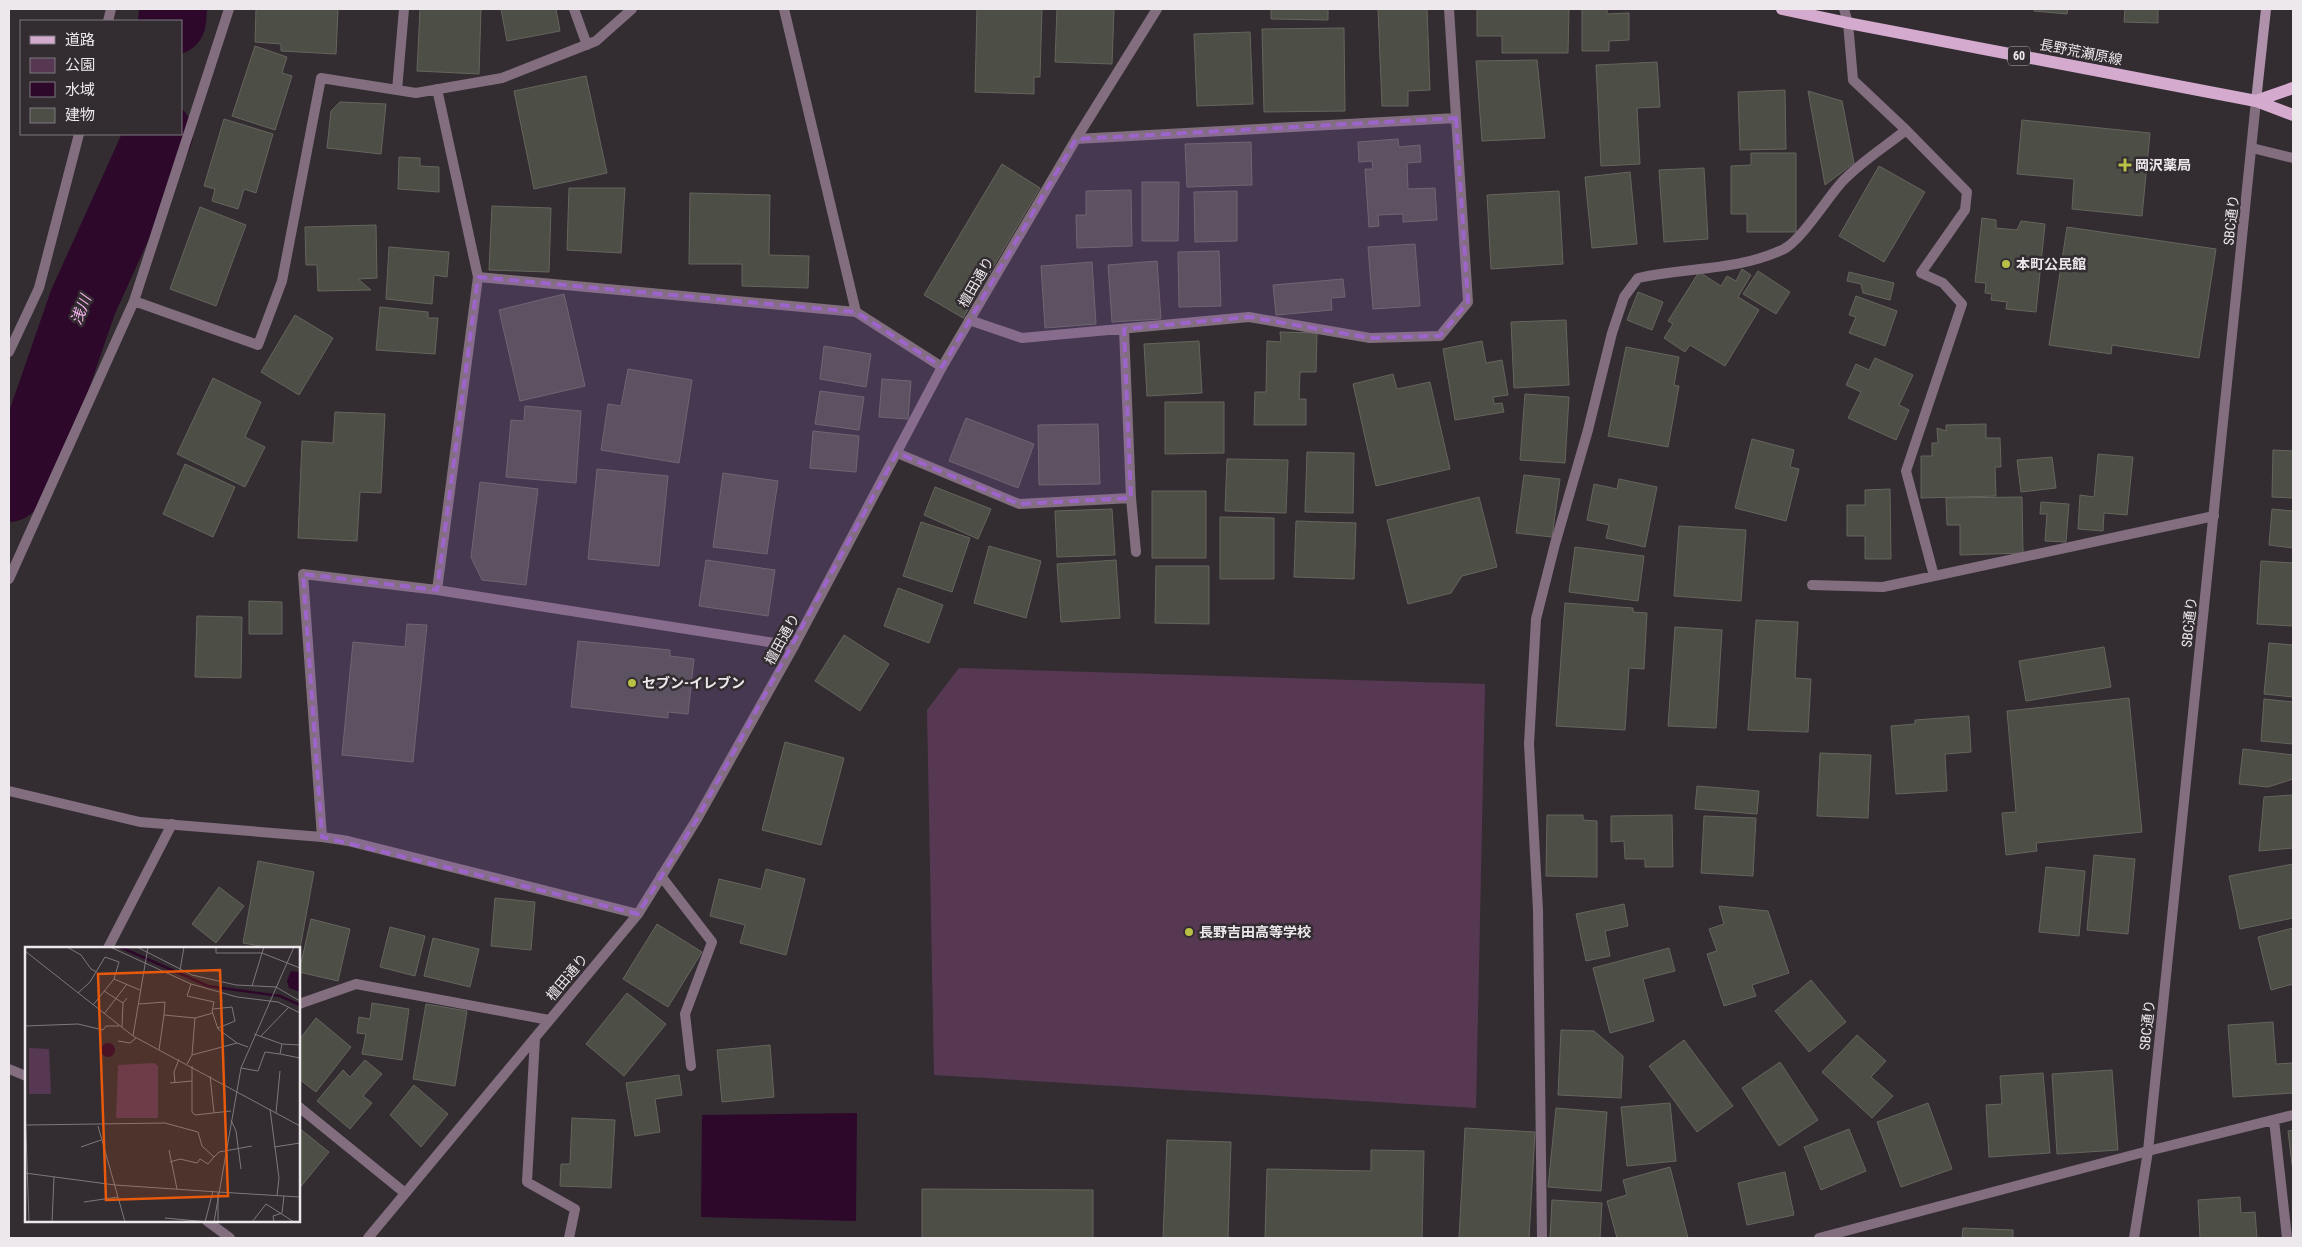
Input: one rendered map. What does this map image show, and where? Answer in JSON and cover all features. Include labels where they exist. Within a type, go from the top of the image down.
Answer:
[{"type":"main road","name":"長野荒瀬原線","points":[[1782,9],[1848,24],[2256,101],[2293,115]]},
{"type":"main road","name":"SBC通り","points":[[2256,101],[2266,9]]},
{"type":"main road","points":[[2256,101],[2293,88]]},
{"type":"street","points":[[9,579],[134,301],[229,9]]},
{"type":"street","points":[[397,90],[404,9]]},
{"type":"street","points":[[574,9],[587,44]]},
{"type":"street","points":[[134,301],[258,345],[282,281],[321,78],[416,93],[502,78],[596,41],[632,9]]},
{"type":"street","points":[[784,9],[856,312]]},
{"type":"street","name":"檀田通り","points":[[368,1238],[638,914],[697,819],[794,646],[942,367],[1076,139],[1157,9]]},
{"type":"street","points":[[969,320],[1022,338],[1248,317],[1370,338],[1440,336],[1468,302],[1449,9]]},
{"type":"street","points":[[1844,9],[1848,24],[1853,80],[1967,192],[1964,210],[1921,273],[1943,283],[1962,304],[1906,472],[1934,576]]},
{"type":"street","points":[[437,89],[478,277],[437,590]]},
{"type":"street","name":"SBC通り","points":[[2134,1238],[2148,1151],[2256,101]]},
{"type":"street","points":[[1076,139],[1456,118]]},
{"type":"street","points":[[1542,1238],[1538,910],[1529,744],[1536,619],[1555,544],[1588,430],[1612,333],[1624,297],[1638,278],[1661,272],[1699,270],[1748,260],[1785,248],[1804,231],[1808,223],[1842,182],[1906,130]]},
{"type":"street","points":[[9,352],[39,288],[79,135]]},
{"type":"street","points":[[2252,148],[2293,158]]},
{"type":"street","points":[[478,277],[856,312],[942,367]]},
{"type":"street","points":[[1124,329],[1136,552]]},
{"type":"street","points":[[897,453],[1019,504],[1132,498]]},
{"type":"street","points":[[1812,586],[1883,587],[2214,516]]},
{"type":"street","points":[[322,837],[303,574],[437,590],[794,646]]},
{"type":"street","points":[[9,791],[140,822],[322,837],[348,841],[638,914]]},
{"type":"street","points":[[109,947],[172,824]]},
{"type":"street","points":[[661,876],[712,942],[685,1014],[691,1066]]},
{"type":"street","points":[[300,1005],[356,984],[549,1020]]},
{"type":"street","points":[[535,1038],[527,1182],[575,1209],[569,1238]]},
{"type":"street","points":[[9,1069],[25,1076]]},
{"type":"street","points":[[300,1108],[406,1193]]},
{"type":"street","points":[[1819,1238],[2148,1151],[2293,1115]]},
{"type":"street","points":[[2274,1120],[2288,1238]]},
{"type":"street","points":[[207,1222],[230,1238]]},
{"type":"highlighted area","points":[[1456,118],[1468,302],[1440,336],[1370,338],[1249,317],[1124,329],[1131,498],[1019,504],[897,453],[697,819],[638,914],[322,837],[303,574],[437,590],[478,277],[856,312],[942,367],[1076,139]]},
{"type":"green space","points":[[959,668],[1485,684],[1476,1108],[934,1075],[927,710]]},
{"type":"water","points":[[857,1113],[856,1221],[701,1217],[702,1115]]},
{"type":"building","points":[[256,9],[338,9],[336,54],[281,51],[281,44],[255,42]]},
{"type":"building","points":[[420,9],[481,9],[479,74],[417,71]]},
{"type":"building","points":[[501,9],[556,9],[560,31],[507,41]]},
{"type":"building","points":[[977,9],[1042,9],[1040,77],[1034,77],[1034,94],[975,92]]},
{"type":"building","points":[[1057,9],[1114,9],[1112,64],[1055,62]]},
{"type":"building","points":[[1271,9],[1328,9],[1328,20],[1271,19]]},
{"type":"building","points":[[1378,9],[1427,9],[1430,90],[1408,91],[1408,106],[1382,106]]},
{"type":"building","points":[[1477,9],[1569,9],[1568,53],[1502,53],[1502,36],[1477,36]]},
{"type":"building","points":[[1582,9],[1607,9],[1607,14],[1629,13],[1629,40],[1609,41],[1609,51],[1582,51]]},
{"type":"building","points":[[2034,9],[2068,9],[2067,14],[2034,11]]},
{"type":"building","points":[[2125,9],[2158,9],[2158,23],[2124,22]]},
{"type":"building","points":[[1344,28],[1345,111],[1264,112],[1262,29]]},
{"type":"building","points":[[1250,32],[1253,104],[1197,106],[1194,34]]},
{"type":"building","points":[[255,46],[287,57],[282,73],[292,76],[275,130],[232,116]]},
{"type":"building","points":[[1537,60],[1545,138],[1482,141],[1476,61]]},
{"type":"building","points":[[1657,62],[1660,107],[1637,108],[1640,164],[1601,166],[1596,65]]},
{"type":"building","points":[[586,76],[607,173],[534,189],[514,91]]},
{"type":"building","points":[[1785,90],[1786,149],[1740,150],[1738,92]]},
{"type":"building","points":[[1808,91],[1842,101],[1854,163],[1825,185]]},
{"type":"building","points":[[340,102],[386,104],[381,154],[327,148],[331,111]]},
{"type":"building","points":[[224,119],[273,134],[256,193],[244,189],[238,209],[212,201],[215,189],[204,186]]},
{"type":"building","points":[[2022,120],[2150,133],[2142,216],[2072,209],[2074,179],[2017,174]]},
{"type":"building","points":[[1398,139],[1399,147],[1420,145],[1421,162],[1407,163],[1408,189],[1435,188],[1437,220],[1403,222],[1403,214],[1378,215],[1379,226],[1369,227],[1365,169],[1373,169],[1372,161],[1359,162],[1358,142]]},
{"type":"building","points":[[1251,142],[1252,185],[1187,187],[1185,144]]},
{"type":"building","points":[[1751,153],[1796,153],[1796,232],[1747,232],[1747,214],[1731,214],[1731,166],[1751,165]]},
{"type":"building","points":[[399,157],[420,158],[420,166],[439,167],[439,192],[398,189]]},
{"type":"building","points":[[1002,164],[1040,188],[963,318],[924,295]]},
{"type":"building","points":[[1879,166],[1925,192],[1884,262],[1839,236]]},
{"type":"building","points":[[1704,168],[1708,239],[1664,242],[1659,170]]},
{"type":"building","points":[[1630,172],[1637,244],[1592,248],[1585,177]]},
{"type":"building","points":[[1142,182],[1179,182],[1178,241],[1142,241]]},
{"type":"building","points":[[569,188],[625,188],[621,253],[567,250]]},
{"type":"building","points":[[1131,190],[1132,246],[1077,248],[1076,215],[1086,215],[1086,191]]},
{"type":"building","points":[[1237,191],[1237,241],[1195,242],[1194,192]]},
{"type":"building","points":[[1559,191],[1563,264],[1491,269],[1487,195]]},
{"type":"building","points":[[690,193],[770,195],[769,255],[809,256],[808,288],[742,286],[742,264],[689,264]]},
{"type":"building","points":[[492,206],[551,208],[549,272],[489,270]]},
{"type":"building","points":[[200,207],[246,225],[216,306],[170,289]]},
{"type":"building","points":[[1982,218],[1996,220],[1996,228],[2017,230],[2021,221],[2045,224],[2036,312],[2006,309],[2007,302],[1991,300],[1992,294],[1985,293],[1986,283],[1975,282]]},
{"type":"building","points":[[376,225],[377,278],[358,279],[371,290],[318,291],[317,265],[306,265],[305,227]]},
{"type":"building","points":[[2067,227],[2216,249],[2199,358],[2112,345],[2111,354],[2049,345]]},
{"type":"building","points":[[1415,244],[1420,306],[1373,309],[1368,247]]},
{"type":"building","points":[[389,247],[449,252],[447,277],[434,275],[432,304],[386,299]]},
{"type":"building","points":[[1219,251],[1221,306],[1179,307],[1178,252]]},
{"type":"building","points":[[1157,261],[1161,319],[1112,322],[1108,265]]},
{"type":"building","points":[[1092,262],[1096,324],[1045,328],[1041,266]]},
{"type":"building","points":[[1742,269],[1751,275],[1738,297],[1759,310],[1725,366],[1690,345],[1685,352],[1664,338],[1673,324],[1668,321],[1699,272],[1721,286],[1727,276],[1736,281]]},
{"type":"building","points":[[1758,271],[1790,292],[1776,314],[1743,294]]},
{"type":"building","points":[[1849,272],[1894,283],[1890,300],[1863,293],[1861,284],[1847,281]]},
{"type":"building","points":[[1343,279],[1345,297],[1331,298],[1332,310],[1276,315],[1273,285]]},
{"type":"building","points":[[1638,292],[1663,302],[1652,330],[1627,320]]},
{"type":"building","points":[[564,294],[585,386],[520,401],[499,310]]},
{"type":"building","points":[[1856,296],[1897,311],[1885,346],[1849,333],[1856,317],[1849,315]]},
{"type":"building","points":[[380,307],[428,312],[428,318],[438,318],[435,354],[376,350]]},
{"type":"building","points":[[295,315],[333,338],[299,395],[261,372]]},
{"type":"building","points":[[1566,320],[1569,385],[1514,388],[1511,322]]},
{"type":"building","points":[[1280,332],[1317,333],[1316,372],[1300,372],[1299,399],[1306,399],[1306,425],[1254,425],[1255,392],[1266,392],[1267,341],[1281,342]]},
{"type":"building","points":[[1199,341],[1202,393],[1147,396],[1144,344]]},
{"type":"building","points":[[1482,341],[1486,363],[1502,360],[1508,395],[1493,397],[1494,404],[1502,403],[1504,412],[1455,420],[1443,349]]},
{"type":"building","points":[[824,346],[871,354],[866,387],[820,379]]},
{"type":"building","points":[[1626,347],[1679,357],[1674,385],[1679,386],[1668,447],[1608,436]]},
{"type":"building","points":[[1875,358],[1913,375],[1899,405],[1909,410],[1896,440],[1848,418],[1861,392],[1846,385],[1856,364],[1869,370]]},
{"type":"building","points":[[628,369],[692,380],[679,463],[601,450],[608,404],[621,406]]},
{"type":"building","points":[[1393,374],[1397,389],[1430,382],[1450,469],[1376,486],[1353,384]]},
{"type":"building","points":[[213,378],[261,402],[245,437],[265,447],[245,487],[177,454]]},
{"type":"building","points":[[882,379],[911,381],[908,419],[879,417]]},
{"type":"building","points":[[820,391],[864,397],[859,430],[815,424]]},
{"type":"building","points":[[1525,394],[1569,397],[1565,463],[1520,460]]},
{"type":"building","points":[[1165,402],[1224,402],[1224,453],[1165,454]]},
{"type":"building","points":[[525,406],[581,411],[576,483],[506,477],[511,420],[524,421]]},
{"type":"building","points":[[335,412],[385,414],[381,493],[360,492],[357,541],[298,538],[302,441],[333,443]]},
{"type":"building","points":[[966,418],[1034,444],[1018,488],[949,461]]},
{"type":"building","points":[[1098,424],[1100,484],[1039,485],[1038,425]]},
{"type":"building","points":[[1986,424],[1986,438],[2000,438],[2001,467],[1995,467],[1996,496],[1921,498],[1921,456],[1932,456],[1932,443],[1938,443],[1937,428],[1946,431],[1946,425]]},
{"type":"building","points":[[813,431],[859,436],[856,472],[810,468]]},
{"type":"building","points":[[1752,439],[1794,450],[1790,467],[1799,469],[1786,521],[1735,508]]},
{"type":"building","points":[[2273,450],[2293,451],[2293,498],[2272,497]]},
{"type":"building","points":[[1307,452],[1354,453],[1353,513],[1305,512]]},
{"type":"building","points":[[2098,454],[2133,457],[2127,515],[2104,513],[2103,531],[2078,529],[2080,495],[2094,497]]},
{"type":"building","points":[[2052,457],[2056,488],[2021,492],[2017,460]]},
{"type":"building","points":[[1227,459],[1288,460],[1286,513],[1225,511]]},
{"type":"building","points":[[185,464],[235,487],[213,537],[163,514]]},
{"type":"building","points":[[597,469],[668,476],[659,566],[588,559]]},
{"type":"building","points":[[723,473],[778,481],[767,554],[713,547]]},
{"type":"building","points":[[1524,475],[1560,479],[1552,537],[1516,533]]},
{"type":"building","points":[[1619,479],[1657,487],[1645,547],[1606,538],[1609,525],[1587,520],[1594,484],[1617,489]]},
{"type":"building","points":[[480,482],[538,489],[526,585],[482,580],[471,557]]},
{"type":"building","points":[[935,487],[991,509],[978,539],[924,515]]},
{"type":"building","points":[[1890,489],[1891,559],[1865,559],[1865,536],[1847,536],[1847,505],[1865,505],[1865,490]]},
{"type":"building","points":[[1152,491],[1206,491],[1206,558],[1152,558]]},
{"type":"building","points":[[1479,497],[1497,567],[1462,576],[1451,593],[1408,604],[1387,520]]},
{"type":"building","points":[[2022,497],[2023,553],[1960,555],[1960,525],[1947,525],[1946,498]]},
{"type":"building","points":[[2041,502],[2069,504],[2066,542],[2045,541],[2047,514],[2040,514]]},
{"type":"building","points":[[1112,509],[1115,555],[1057,557],[1055,511]]},
{"type":"building","points":[[2272,509],[2293,511],[2293,548],[2269,545]]},
{"type":"building","points":[[1220,517],[1274,518],[1274,579],[1220,579]]},
{"type":"building","points":[[1296,521],[1356,523],[1354,579],[1294,577]]},
{"type":"building","points":[[921,522],[970,538],[952,592],[903,576]]},
{"type":"building","points":[[1679,526],[1746,530],[1741,601],[1674,596]]},
{"type":"building","points":[[989,546],[1041,561],[1026,618],[974,603]]},
{"type":"building","points":[[1575,547],[1644,556],[1638,601],[1569,592]]},
{"type":"building","points":[[706,560],[775,570],[768,616],[699,606]]},
{"type":"building","points":[[1116,560],[1120,618],[1061,622],[1057,564]]},
{"type":"building","points":[[2261,561],[2293,563],[2293,626],[2257,624]]},
{"type":"building","points":[[1156,566],[1209,566],[1209,624],[1155,623]]},
{"type":"building","points":[[898,588],[943,605],[929,643],[884,626]]},
{"type":"building","points":[[249,601],[282,602],[282,634],[249,634]]},
{"type":"building","points":[[1565,603],[1633,608],[1633,612],[1647,613],[1644,669],[1629,668],[1625,730],[1556,726]]},
{"type":"building","points":[[197,616],[242,617],[241,678],[195,677]]},
{"type":"building","points":[[1756,620],[1798,622],[1795,678],[1811,679],[1808,732],[1748,730]]},
{"type":"building","points":[[407,624],[427,625],[413,762],[342,755],[353,642],[405,647]]},
{"type":"building","points":[[1675,627],[1722,630],[1716,728],[1668,726]]},
{"type":"building","points":[[844,635],[889,664],[860,711],[815,681]]},
{"type":"building","name":"セブン-イレブン","points":[[578,641],[670,650],[670,656],[694,659],[688,714],[668,712],[668,718],[571,707]]},
{"type":"building","points":[[2269,643],[2293,645],[2293,697],[2264,694]]},
{"type":"building","points":[[2104,647],[2111,687],[2026,701],[2019,661]]},
{"type":"building","points":[[2129,698],[2142,832],[2036,843],[2037,851],[2006,855],[2002,813],[2016,812],[2007,711]]},
{"type":"building","points":[[2264,699],[2293,702],[2293,744],[2261,741]]},
{"type":"building","points":[[1969,716],[1971,752],[1945,754],[1947,791],[1896,794],[1891,726],[1915,724],[1915,720]]},
{"type":"building","points":[[785,742],[844,758],[821,845],[762,830]]},
{"type":"building","points":[[2243,749],[2293,755],[2293,779],[2268,787],[2239,784]]},
{"type":"building","points":[[1820,753],[1871,755],[1868,818],[1817,816]]},
{"type":"building","points":[[1697,786],[1759,791],[1757,814],[1695,809]]},
{"type":"building","points":[[2293,795],[2293,848],[2259,851],[2264,797]]},
{"type":"building","points":[[1547,815],[1583,815],[1583,820],[1597,821],[1597,877],[1546,876]]},
{"type":"building","points":[[1672,815],[1673,867],[1645,867],[1645,859],[1625,859],[1624,841],[1611,842],[1611,816]]},
{"type":"building","points":[[1704,816],[1756,818],[1753,876],[1701,873]]},
{"type":"building","points":[[2094,855],[2135,859],[2128,934],[2087,930]]},
{"type":"building","points":[[258,861],[314,872],[300,949],[300,947],[265,947],[243,943]]},
{"type":"building","points":[[2293,864],[2293,918],[2240,929],[2229,876]]},
{"type":"building","points":[[2046,867],[2085,871],[2079,936],[2039,932]]},
{"type":"building","points":[[766,869],[805,879],[786,955],[740,943],[745,925],[710,916],[719,879],[761,889]]},
{"type":"building","points":[[219,887],[244,906],[216,943],[192,924]]},
{"type":"building","points":[[495,898],[535,902],[531,950],[491,946]]},
{"type":"building","points":[[1624,904],[1628,926],[1605,931],[1610,956],[1586,961],[1576,914]]},
{"type":"building","points":[[1719,906],[1768,911],[1789,973],[1752,985],[1756,996],[1724,1006],[1707,954],[1717,951],[1709,929],[1724,924]]},
{"type":"building","points":[[311,919],[350,929],[338,981],[300,972]]},
{"type":"building","points":[[657,924],[702,952],[668,1007],[623,979]]},
{"type":"building","points":[[390,927],[425,936],[415,976],[380,967]]},
{"type":"building","points":[[2293,928],[2293,984],[2271,990],[2258,937]]},
{"type":"building","points":[[433,938],[479,949],[470,987],[424,976]]},
{"type":"building","points":[[1669,948],[1675,971],[1643,979],[1654,1021],[1610,1033],[1593,968]]},
{"type":"building","points":[[1811,980],[1846,1022],[1809,1052],[1775,1011]]},
{"type":"building","points":[[627,993],[666,1024],[624,1076],[586,1044]]},
{"type":"building","points":[[372,1003],[409,1009],[402,1060],[362,1054],[366,1034],[357,1033],[359,1017],[370,1019]]},
{"type":"building","points":[[426,1004],[467,1011],[455,1086],[413,1079]]},
{"type":"building","points":[[316,1018],[351,1047],[316,1092],[300,1080],[300,1039]]},
{"type":"building","points":[[2273,1022],[2276,1064],[2293,1063],[2293,1093],[2233,1097],[2228,1025]]},
{"type":"building","points":[[1561,1030],[1594,1031],[1623,1056],[1621,1098],[1558,1095]]},
{"type":"building","points":[[1857,1035],[1886,1061],[1871,1077],[1893,1096],[1872,1118],[1822,1072]]},
{"type":"building","points":[[1684,1040],[1733,1106],[1697,1132],[1649,1066]]},
{"type":"building","points":[[770,1045],[774,1097],[722,1102],[717,1050]]},
{"type":"building","points":[[365,1060],[382,1074],[363,1096],[372,1103],[350,1129],[317,1101],[343,1070],[350,1077]]},
{"type":"building","points":[[1780,1062],[1818,1120],[1779,1146],[1742,1088]]},
{"type":"building","points":[[2112,1070],[2118,1150],[2057,1154],[2052,1074]]},
{"type":"building","points":[[2043,1073],[2050,1153],[1989,1157],[1986,1105],[2002,1104],[2000,1076]]},
{"type":"building","points":[[679,1075],[682,1095],[655,1099],[660,1132],[635,1136],[626,1083]]},
{"type":"building","points":[[414,1085],[448,1114],[421,1147],[390,1115]]},
{"type":"building","points":[[1670,1103],[1676,1161],[1627,1166],[1621,1107]]},
{"type":"building","points":[[1928,1103],[1952,1169],[1901,1187],[1877,1122]]},
{"type":"building","points":[[1556,1108],[1607,1112],[1601,1191],[1548,1187]]},
{"type":"building","points":[[572,1118],[615,1120],[611,1188],[560,1186],[561,1164],[570,1164]]},
{"type":"building","points":[[1465,1128],[1535,1132],[1529,1238],[1459,1238]]},
{"type":"building","points":[[300,1129],[329,1152],[300,1188]]},
{"type":"building","points":[[1849,1129],[1866,1171],[1821,1190],[1804,1147]]},
{"type":"building","points":[[2293,1130],[2293,1172],[2288,1131]]},
{"type":"building","points":[[1167,1140],[1231,1142],[1228,1238],[1163,1238]]},
{"type":"building","points":[[1371,1150],[1424,1151],[1422,1238],[1265,1238],[1267,1169],[1371,1171]]},
{"type":"building","points":[[1670,1167],[1688,1238],[1617,1238],[1607,1201],[1627,1195],[1623,1180]]},
{"type":"building","points":[[1785,1172],[1794,1215],[1747,1225],[1738,1183]]},
{"type":"building","points":[[922,1189],[1093,1190],[1093,1238],[922,1238]]},
{"type":"building","points":[[2240,1197],[2241,1213],[2255,1212],[2257,1238],[2200,1238],[2198,1200]]},
{"type":"building","points":[[1552,1200],[1602,1203],[1600,1238],[1550,1238]]},
{"type":"building","points":[[1963,1228],[2013,1230],[2013,1238],[1962,1238]]},
{"type":"waterway","name":"浅川","points":[[172,20],[173,9]]},
{"type":"waterway","name":"浅川","points":[[9,488],[39,429],[83,302],[159,135]]},
{"type":"place","name":"岡沢薬局","points":[[2125,165]]},
{"type":"place","name":"本町公民館","points":[[2006,264]]},
{"type":"place","name":"セブン-イレブン","points":[[632,683]]},
{"type":"place","name":"長野吉田高等学校","points":[[1189,932]]}]
